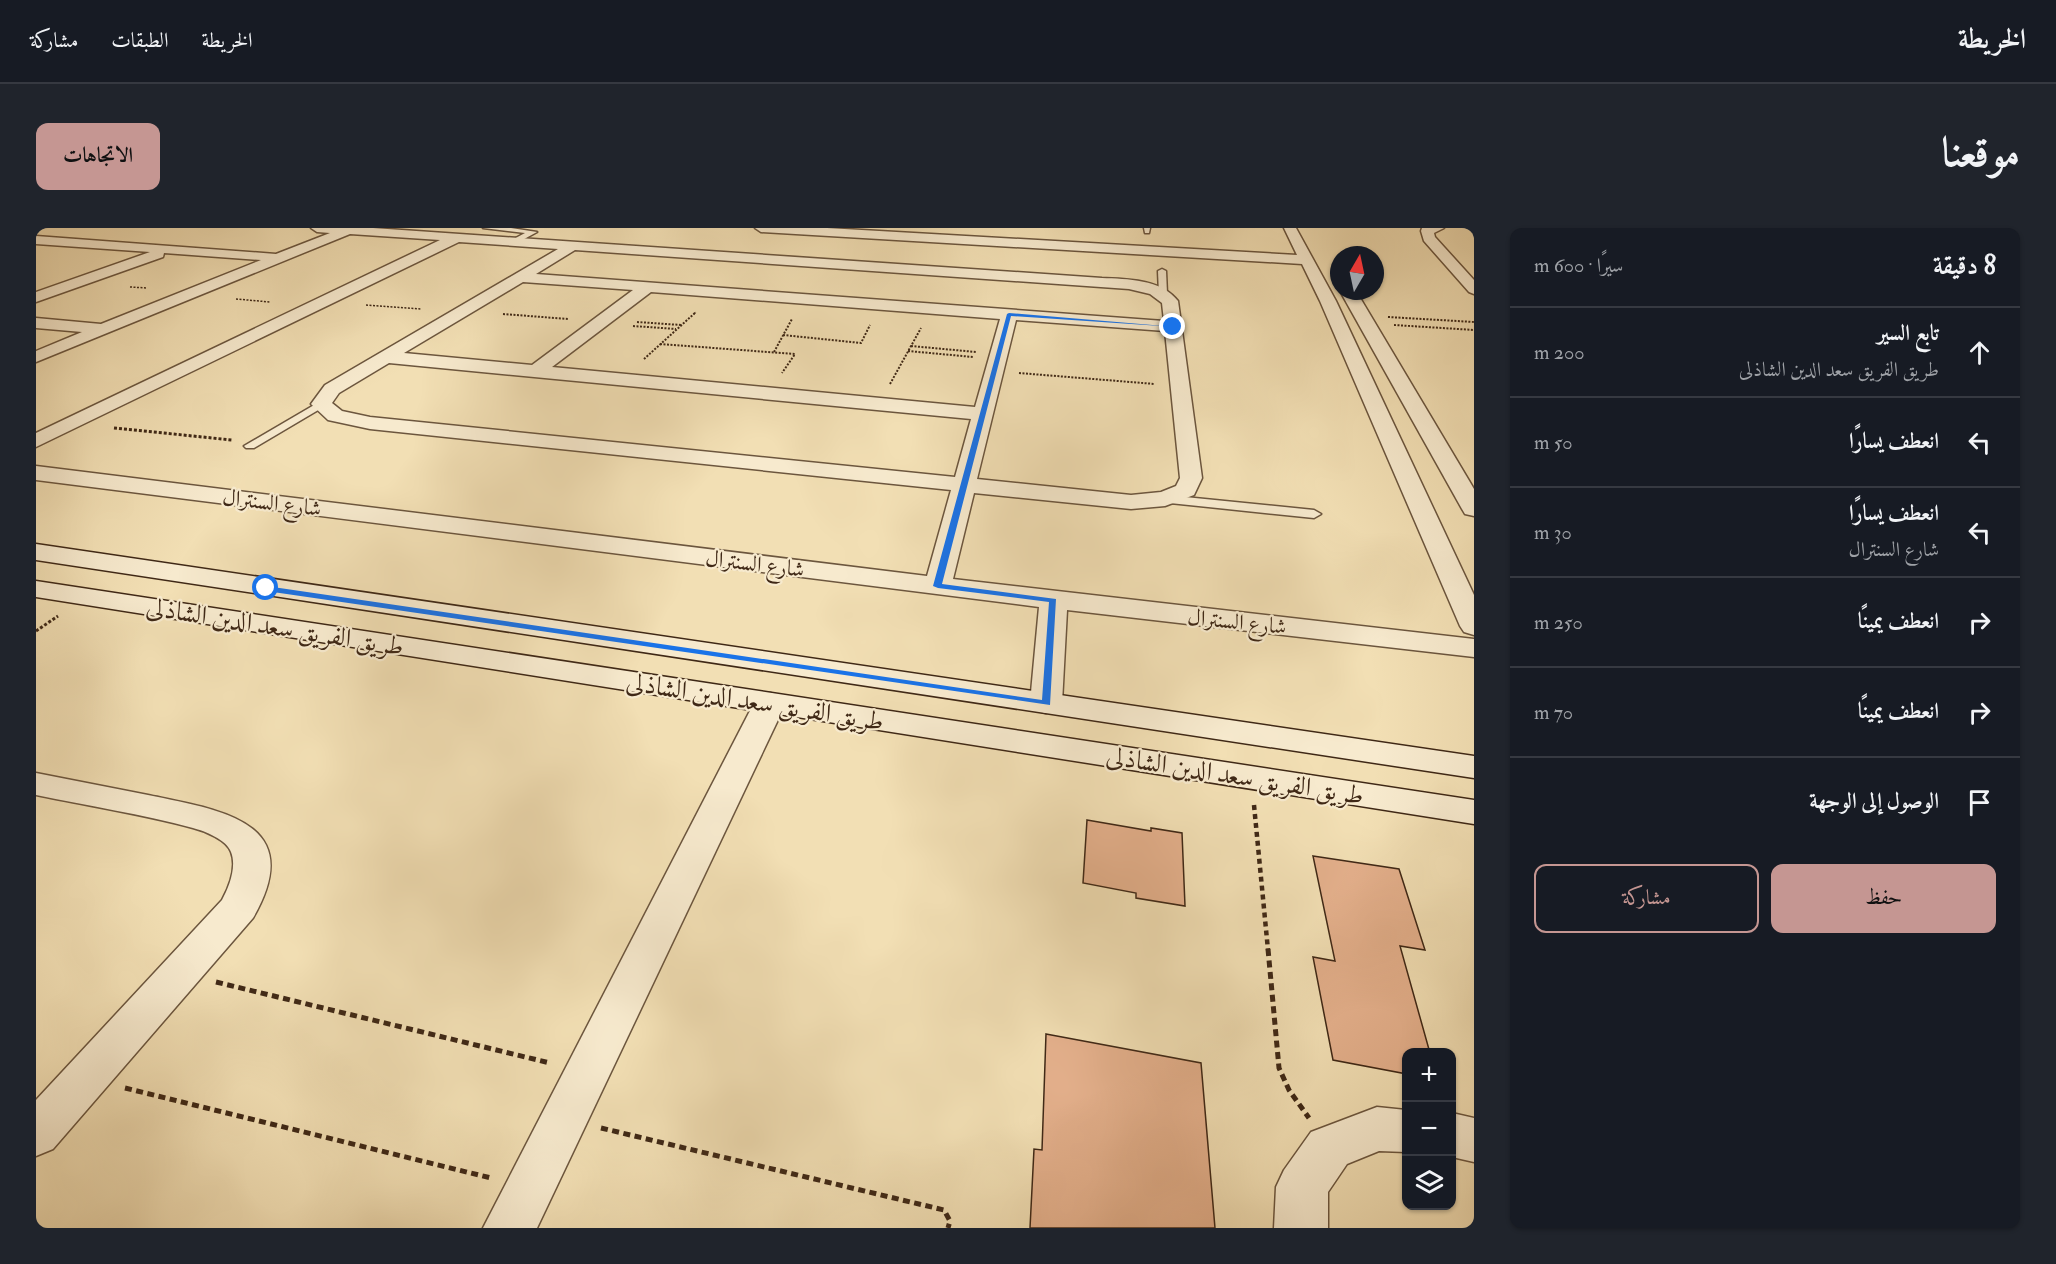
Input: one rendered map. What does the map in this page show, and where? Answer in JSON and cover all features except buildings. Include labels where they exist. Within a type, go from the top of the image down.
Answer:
[{"type":"street","points":[[317,228],[399,231],[457,238],[1126,284],[1164,294],[1170,300],[1191,478],[1186,490],[1165,499],[1131,502],[370,423],[335,416],[321,404],[332,389],[572,246]]},
{"type":"street","points":[[761,228],[1306,260]]},
{"type":"street","points":[[1290,228],[1328,301],[1474,626]]},
{"type":"street","points":[[1438,228],[1427,231],[1436,246],[1474,289]]},
{"type":"street","points":[[36,357],[348,230]]},
{"type":"street","points":[[36,441],[457,238]]},
{"type":"street","points":[[36,240],[279,258]]},
{"type":"street","points":[[707,255],[723,241]]},
{"type":"street","points":[[1436,246],[1455,247]]},
{"type":"street","points":[[36,297],[171,250]]},
{"type":"street","points":[[1459,271],[1474,272]]},
{"type":"street","points":[[520,277],[1173,327]]},
{"type":"street","points":[[536,371],[647,287]]},
{"type":"street","points":[[1353,300],[1474,509]]},
{"type":"street","points":[[938,586],[1009,314]]},
{"type":"street","points":[[36,323],[104,329]]},
{"type":"street","points":[[386,357],[983,414]]},
{"type":"street","name":"شارع السنترال","points":[[36,473],[1053,600],[1474,648]]},
{"type":"street","name":"طريق الفريق سعد الدين الشاذلى","points":[[36,552],[1474,767]]},
{"type":"street","points":[[129,604],[154,604],[182,594],[192,584],[192,580],[186,575]]},
{"type":"street","points":[[237,621],[220,616],[216,611],[231,597],[242,592],[266,588],[284,590]]},
{"type":"street","name":"طريق الفريق سعد الدين الشاذلى","points":[[36,589],[1474,812]]},
{"type":"street","points":[[1046,703],[1053,600]]},
{"type":"street","points":[[510,1228],[770,703]]},
{"type":"street","points":[[36,784],[203,818],[228,827],[245,841],[253,860],[251,883],[238,908],[36,1134]]},
{"type":"street","points":[[1301,1228],[1302,1187],[1329,1148],[1377,1129],[1402,1131]]},
{"type":"street","points":[[1456,1136],[1474,1140]]},
{"type":"lane","points":[[486,228],[533,232],[515,242]]},
{"type":"lane","points":[[1162,271],[1164,294]]},
{"type":"lane","points":[[253,444],[321,404]]},
{"type":"lane","points":[[1165,499],[1314,514]]},
{"type":"path","points":[[79,282],[320,304],[681,325]]},
{"type":"path","points":[[621,380],[718,292]]},
{"type":"path","points":[[774,352],[803,299]]},
{"type":"path","points":[[783,335],[861,343],[882,305]]},
{"type":"path","points":[[880,404],[931,308]]},
{"type":"path","points":[[1364,319],[1474,322]]},
{"type":"path","points":[[1364,319],[1474,330]]},
{"type":"path","points":[[602,321],[677,329]]},
{"type":"path","points":[[660,344],[795,354],[769,394]]},
{"type":"path","points":[[911,346],[997,361]]},
{"type":"path","points":[[908,351],[1181,386]]},
{"type":"path","points":[[72,424],[253,444]]},
{"type":"path","points":[[1251,778],[1279,1068],[1289,1090],[1329,1148]]},
{"type":"path","points":[[180,974],[586,1072]]},
{"type":"path","points":[[87,1078],[530,1187]]},
{"type":"path","points":[[562,1119],[930,1206],[944,1210],[950,1221],[948,1228]]},
{"type":"route","points":[[266,588],[1046,703],[1053,600],[938,586],[1009,314],[1173,327]]}]
